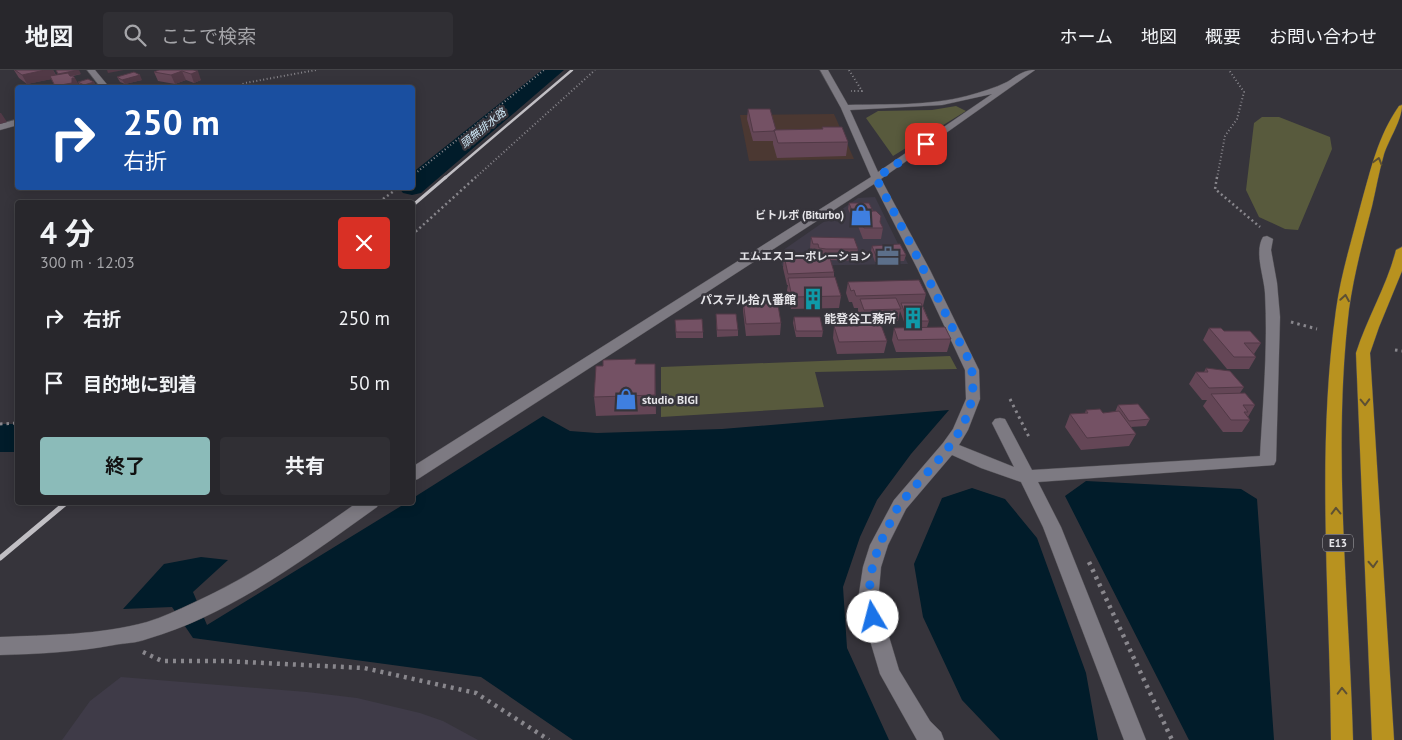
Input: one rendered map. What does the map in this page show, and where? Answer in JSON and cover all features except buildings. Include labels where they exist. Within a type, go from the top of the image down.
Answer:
[{"type":"highway","name":"E13","points":[[1342,740],[1336,508],[1336,405],[1341,325],[1352,258],[1385,137],[1399,112]]},
{"type":"highway","name":"E13","points":[[1383,740],[1363,353],[1368,333],[1399,267],[1402,250]]},
{"type":"street","points":[[91,70],[104,85]]},
{"type":"street","points":[[824,70],[845,108],[876,178],[924,270],[972,370],[973,399],[960,430],[950,447],[900,505],[879,545],[872,567],[868,600],[890,674],[922,728],[933,740]]},
{"type":"street","points":[[415,473],[876,178],[1031,70]]},
{"type":"street","points":[[845,108],[940,104],[985,94],[1022,77]]},
{"type":"street","points":[[0,127],[15,123]]},
{"type":"street","points":[[950,447],[987,464],[1026,476],[1268,462],[1273,317],[1270,283],[1264,250],[1267,239]]},
{"type":"street","points":[[1000,423],[1052,527],[1135,740]]},
{"type":"street","points":[[0,646],[74,643],[146,632],[219,600],[282,565],[367,505]]},
{"type":"path","points":[[240,85],[316,70]]},
{"type":"path","points":[[415,174],[544,70]]},
{"type":"path","points":[[415,232],[596,70]]},
{"type":"path","points":[[1229,70],[1244,92],[1237,119],[1225,136],[1217,170],[1215,189],[1256,222],[1267,239]]},
{"type":"path","points":[[382,200],[395,190]]},
{"type":"path","points":[[1273,317],[1316,329]]},
{"type":"path","points":[[1395,350],[1402,351]]},
{"type":"path","points":[[1010,399],[1031,441]]},
{"type":"path","points":[[0,424],[15,423]]},
{"type":"path","points":[[1088,560],[1172,740]]},
{"type":"path","points":[[125,635],[140,651],[162,661],[224,661],[364,668],[476,693],[548,740]]},
{"type":"shaded area","points":[[834,114],[854,159],[749,161],[740,115]]},
{"type":"shaded area","points":[[875,197],[908,264],[782,266],[779,253],[858,198]]},
{"type":"shaded area","points":[[121,677],[307,692],[357,698],[420,713],[443,721],[478,740],[62,740],[90,701]]},
{"type":"green space","points":[[956,106],[966,111],[893,156],[866,118],[878,111],[932,110]]},
{"type":"green space","points":[[1262,117],[1279,117],[1330,137],[1332,149],[1298,230],[1285,229],[1259,217],[1246,190],[1254,123]]},
{"type":"green space","points":[[950,356],[957,369],[815,372],[824,407],[661,417],[661,367]]},
{"type":"water","points":[[949,410],[911,454],[877,500],[860,537],[843,587],[847,648],[889,740],[573,740],[481,677],[193,638],[172,607],[123,609],[164,564],[201,557],[228,560],[193,592],[207,625],[403,505],[415,505],[415,497],[543,416],[570,431],[597,433],[722,429]]},
{"type":"water","points":[[1086,481],[1241,489],[1257,499],[1274,740],[1189,740],[1065,496]]},
{"type":"water","points":[[972,488],[1005,499],[1037,538],[1086,673],[1098,740],[1000,740],[962,700],[923,617],[914,564],[942,498]]},
{"type":"waterway","name":"頭無排水路","points":[[415,185],[554,70]]},
{"type":"waterway","name":"頭無排水路","points":[[0,438],[15,438]]},
{"type":"railway","points":[[445,178],[572,70]]},
{"type":"railway","points":[[415,203],[446,177]]},
{"type":"railway","points":[[0,558],[63,505]]},
{"type":"place","name":"ビトルボ (Biturbo)","points":[[861,215]]},
{"type":"place","name":"エムエスコーポレーション","points":[[888,256]]},
{"type":"place","name":"パステル拾八番館","points":[[813,299]]},
{"type":"place","name":"能登谷工務所","points":[[913,318]]},
{"type":"place","name":"studio BIGI","points":[[626,399]]},
{"type":"route","points":[[873,617],[868,600],[872,567],[879,545],[900,505],[950,447],[960,430],[973,399],[972,370],[924,270],[876,178],[926,144]]}]
